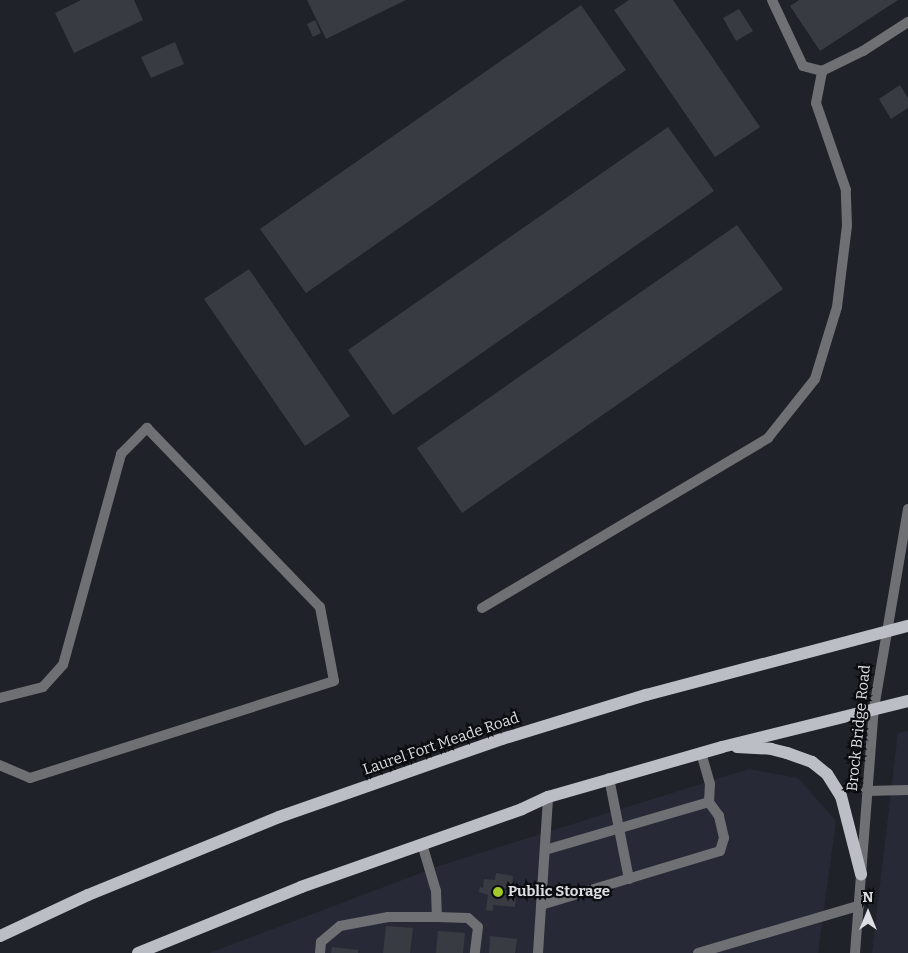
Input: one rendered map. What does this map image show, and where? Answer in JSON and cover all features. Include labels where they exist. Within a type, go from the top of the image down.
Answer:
[{"type":"main road","name":"Laurel Fort Meade Road","points":[[0,936],[88,895],[279,816],[502,739],[646,695],[886,630],[908,626]]},
{"type":"main road","points":[[138,953],[160,949],[301,887],[522,809],[548,797],[701,752],[908,700]]},
{"type":"main road","points":[[722,747],[779,751],[812,762],[827,774],[841,796],[861,874]]},
{"type":"street","points":[[772,0],[803,66],[822,71],[863,51],[908,22]]},
{"type":"street","points":[[482,608],[768,438],[815,379],[836,307],[847,226],[846,190],[816,103],[822,71]]},
{"type":"street","points":[[0,698],[43,687],[63,665],[121,454],[147,428],[320,607],[334,682],[30,778],[0,765]]},
{"type":"street","name":"Brock Bridge Road","points":[[854,953],[874,708],[908,509]]},
{"type":"street","points":[[541,905],[720,852],[724,838],[719,816],[709,802],[710,784],[701,752]]},
{"type":"street","points":[[610,778],[628,879]]},
{"type":"street","points":[[866,791],[908,790]]},
{"type":"street","points":[[538,953],[548,797]]},
{"type":"street","points":[[545,850],[709,802]]},
{"type":"street","points":[[422,844],[436,891],[437,917]]},
{"type":"street","points":[[698,953],[858,906]]},
{"type":"street","points":[[320,953],[321,942],[340,926],[388,917],[468,918],[478,927],[475,953]]},
{"type":"shaded area","points":[[908,731],[908,953],[872,953],[898,733]]},
{"type":"shaded area","points":[[749,769],[798,778],[836,821],[818,953],[209,953],[442,865]]},
{"type":"building","points":[[81,0],[134,0],[143,20],[74,53],[55,13]]},
{"type":"building","points":[[307,0],[406,0],[326,39]]},
{"type":"building","points":[[629,0],[673,0],[760,127],[715,157],[614,10]]},
{"type":"building","points":[[799,0],[898,0],[820,51],[790,6]]},
{"type":"building","points":[[581,5],[626,70],[306,293],[260,229]]},
{"type":"building","points":[[739,9],[753,31],[736,41],[723,18]]},
{"type":"building","points":[[315,20],[321,33],[313,37],[307,24]]},
{"type":"building","points":[[175,42],[184,64],[151,78],[141,57]]},
{"type":"building","points":[[900,85],[908,98],[908,108],[891,119],[879,99]]},
{"type":"building","points":[[668,127],[714,191],[393,415],[348,350]]},
{"type":"building","points":[[737,225],[783,289],[462,513],[417,448]]},
{"type":"building","points":[[249,269],[350,416],[305,446],[204,299]]},
{"type":"building","name":"Public Storage","points":[[496,873],[513,876],[512,884],[517,885],[515,907],[493,905],[493,911],[486,910],[488,895],[479,892],[480,887],[483,888],[484,879],[495,880]]},
{"type":"building","points":[[386,926],[413,928],[410,953],[383,953]]},
{"type":"building","points":[[438,931],[465,933],[463,953],[436,953]]},
{"type":"building","points":[[490,936],[517,939],[515,953],[489,953]]},
{"type":"building","points":[[332,947],[358,950],[358,953],[331,953]]},
{"type":"place","name":"Public Storage","points":[[498,892]]}]
